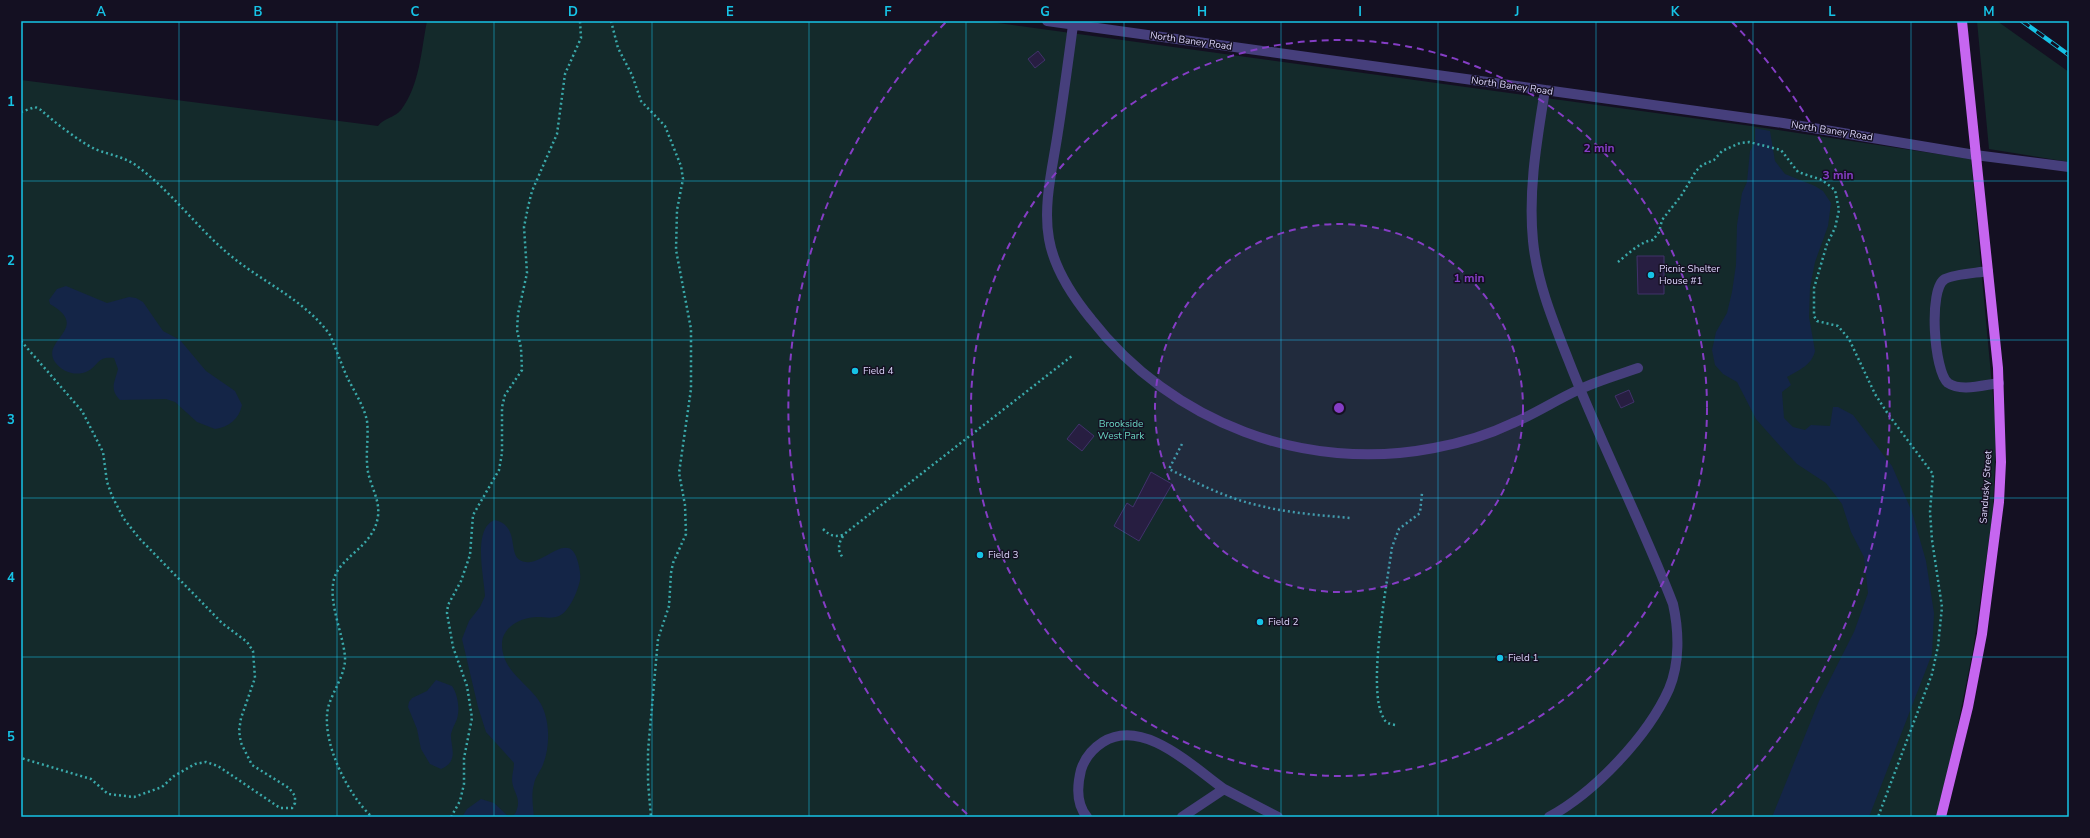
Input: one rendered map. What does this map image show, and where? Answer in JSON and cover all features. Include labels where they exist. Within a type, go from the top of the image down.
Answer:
[{"type":"main road","name":"Sandusky Street","points":[[1941,817],[1968,707],[1991,572],[1999,502],[2001,462],[1998,383],[1962,21]]},
{"type":"street","name":"North Baney Road","points":[[1047,21],[1783,123],[1975,155],[2069,167]]},
{"type":"street","points":[[1073,25],[1048,203],[1049,240],[1062,274],[1090,319],[1124,356],[1169,394],[1209,417],[1268,440],[1318,452],[1390,454],[1435,448],[1490,432],[1529,416],[1580,389],[1638,368]]},
{"type":"street","points":[[1545,90],[1534,161],[1532,204],[1533,242],[1549,310],[1580,389],[1673,604],[1676,619],[1676,652],[1674,670],[1669,688],[1638,738],[1592,786],[1550,817]]},
{"type":"street","points":[[1988,271],[1945,279],[1938,287],[1935,298],[1935,326],[1940,369],[1942,377],[1947,382],[1955,386],[1968,387],[1998,383]]},
{"type":"street","points":[[1087,817],[1078,794],[1082,769],[1087,756],[1096,747],[1118,736],[1125,735],[1146,738],[1159,743],[1224,789],[1278,817]]},
{"type":"street","points":[[1182,817],[1224,789]]},
{"type":"path","points":[[451,817],[460,801],[464,784],[464,758],[472,718],[467,686],[453,647],[447,613],[448,605],[461,581],[470,555],[473,515],[499,470],[502,454],[502,407],[505,395],[522,370],[521,348],[517,330],[518,314],[526,273],[527,247],[524,227],[532,191],[557,134],[565,74],[581,38],[580,21]]},
{"type":"path","points":[[611,21],[618,48],[632,75],[641,101],[665,126],[681,166],[683,179],[677,210],[676,250],[691,329],[691,389],[679,473],[685,505],[686,534],[673,563],[669,606],[658,639],[648,751],[651,817]]},
{"type":"path","points":[[21,112],[35,107],[42,110],[95,149],[127,160],[138,167],[167,192],[232,257],[306,308],[322,323],[330,335],[366,421],[367,466],[378,501],[378,516],[374,531],[366,543],[344,564],[334,579],[335,608],[345,658],[328,710],[327,726],[336,763],[362,807],[372,817]]},
{"type":"path","points":[[1618,262],[1634,251],[1641,242],[1653,240],[1659,232],[1662,220],[1681,196],[1702,165],[1714,160],[1722,151],[1740,143],[1749,142],[1775,147],[1781,150],[1798,172],[1822,180],[1835,190],[1839,210],[1814,288],[1814,316],[1817,321],[1838,326],[1849,339],[1875,394],[1888,414],[1933,474],[1930,512],[1932,540],[1942,607],[1938,646],[1932,674],[1878,817]]},
{"type":"path","points":[[21,341],[82,411],[104,452],[107,482],[112,496],[124,519],[139,538],[222,623],[247,642],[253,651],[255,678],[241,718],[239,731],[241,743],[252,765],[289,788],[295,796],[295,803],[292,808],[280,808],[218,766],[206,762],[195,764],[174,776],[162,787],[134,797],[108,794],[91,779],[21,758]]},
{"type":"path","points":[[823,529],[828,534],[835,537],[843,535],[1072,356]]},
{"type":"path","points":[[1182,444],[1169,469],[1190,480],[1233,498],[1257,506],[1288,512],[1350,518]]},
{"type":"path","points":[[1395,725],[1386,722],[1382,717],[1378,701],[1376,673],[1393,542],[1399,529],[1420,513],[1422,493]]},
{"type":"path","points":[[843,535],[839,543],[838,550],[844,559]]},
{"type":"green space","name":"Brookside West Park","points":[[427,21],[984,21],[1751,126],[1971,159],[1996,429],[1993,513],[1973,650],[1937,817],[21,817],[21,80],[378,126],[380,123],[401,110],[412,90],[419,67]]},
{"type":"green space","points":[[1977,21],[1997,21],[2069,72],[2069,162],[1989,149]]},
{"type":"water","points":[[1755,128],[1770,131],[1775,161],[1785,174],[1815,186],[1823,191],[1831,203],[1828,226],[1815,262],[1810,288],[1809,317],[1815,351],[1808,364],[1787,377],[1791,385],[1782,392],[1784,418],[1793,427],[1805,430],[1811,425],[1830,426],[1833,407],[1838,407],[1853,415],[1892,466],[1912,512],[1926,561],[1934,613],[1932,654],[1869,817],[1772,817],[1819,701],[1854,632],[1868,593],[1864,557],[1851,532],[1842,504],[1826,483],[1797,464],[1781,447],[1756,419],[1737,382],[1723,374],[1715,365],[1712,350],[1716,332],[1727,313],[1732,292],[1736,265],[1737,225],[1742,193],[1747,182],[1750,151],[1755,143]]},
{"type":"water","points":[[66,286],[107,303],[129,297],[136,298],[143,302],[163,331],[180,340],[206,371],[235,391],[242,405],[241,410],[233,422],[215,429],[197,422],[175,402],[166,399],[120,400],[114,389],[114,382],[118,369],[114,358],[104,358],[92,369],[79,374],[65,371],[58,366],[52,354],[54,347],[66,327],[66,320],[62,312],[50,304],[49,300],[57,289]]},
{"type":"water","points":[[495,520],[509,529],[516,556],[520,560],[533,562],[562,548],[568,548],[573,551],[577,559],[580,572],[580,580],[575,595],[570,606],[563,614],[548,618],[532,617],[520,621],[510,627],[503,637],[503,654],[507,664],[513,673],[541,704],[547,720],[548,740],[546,754],[533,788],[532,800],[534,817],[509,817],[515,814],[518,804],[512,780],[514,763],[486,732],[478,707],[462,639],[469,621],[480,607],[485,596],[481,542],[488,525]]},
{"type":"water","points":[[436,680],[452,686],[456,694],[458,707],[457,719],[451,734],[453,753],[452,758],[447,766],[441,769],[430,764],[421,749],[417,729],[408,707],[412,698],[427,691]]},
{"type":"water","points":[[481,799],[494,803],[509,817],[462,817],[467,809]]},
{"type":"building","points":[[1038,51],[1045,60],[1035,68],[1028,59]]},
{"type":"building","name":"Picnic Shelter House #1","points":[[1637,256],[1664,256],[1664,294],[1638,294]]},
{"type":"building","points":[[1629,390],[1634,402],[1621,408],[1615,396]]},
{"type":"building","points":[[1079,424],[1094,436],[1082,451],[1067,439]]},
{"type":"building","points":[[1151,472],[1172,484],[1139,541],[1114,526],[1127,503],[1133,507]]},
{"type":"railway","points":[[2022,21],[2069,55]]},
{"type":"place","name":"Picnic Shelter House #1","points":[[1651,275]]},
{"type":"place","name":"Field 4","points":[[855,371]]},
{"type":"place","name":"Field 3","points":[[980,555]]},
{"type":"place","name":"Field 2","points":[[1260,622]]},
{"type":"place","name":"Field 1","points":[[1500,658]]}]
